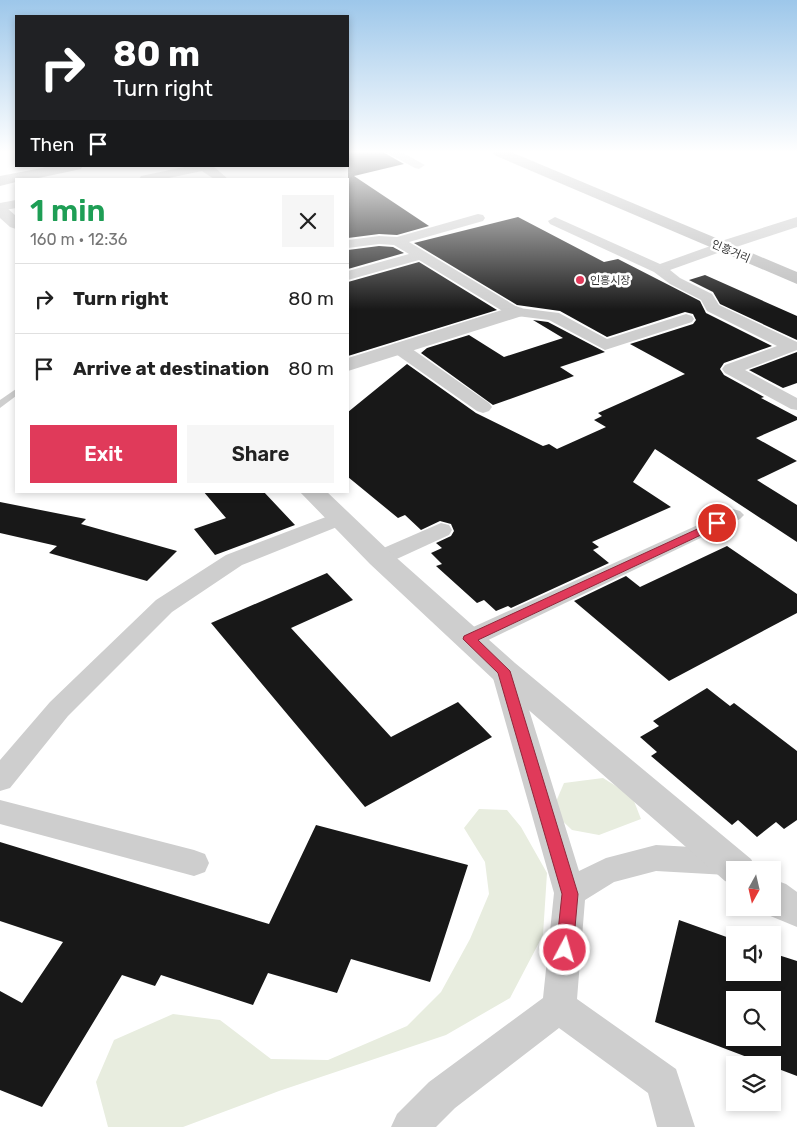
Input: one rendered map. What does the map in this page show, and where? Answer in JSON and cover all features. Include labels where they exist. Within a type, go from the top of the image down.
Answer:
[{"type":"main road","name":"인흥거리","points":[[622,205],[797,279]]},
{"type":"street","points":[[14,205],[0,209],[15,223]]},
{"type":"street","points":[[349,244],[379,240],[397,241],[478,218]]},
{"type":"street","points":[[555,221],[659,269],[675,281],[707,297],[713,308],[794,346]]},
{"type":"street","points":[[659,269],[797,222]]},
{"type":"street","points":[[397,241],[515,312]]},
{"type":"street","points":[[349,276],[421,255]]},
{"type":"street","points":[[349,365],[515,312],[553,316],[604,345],[686,319]]},
{"type":"street","points":[[794,346],[731,369],[797,405]]},
{"type":"street","points":[[399,348],[483,407]]},
{"type":"street","points":[[313,493],[380,558],[504,671],[727,861]]},
{"type":"street","points":[[469,639],[733,516]]},
{"type":"street","points":[[0,780],[59,708],[164,606],[234,560],[339,518]]},
{"type":"street","points":[[380,558],[440,530]]},
{"type":"street","points":[[410,1127],[442,1095],[559,1007],[570,894],[504,671]]},
{"type":"street","points":[[0,812],[194,863]]},
{"type":"street","points":[[570,894],[606,871],[656,858],[726,865]]},
{"type":"street","points":[[781,902],[797,910]]},
{"type":"street","points":[[559,1007],[663,1082],[676,1127]]},
{"type":"lane","points":[[0,405],[15,393]]},
{"type":"shaded area","points":[[603,778],[632,796],[641,819],[599,835],[572,830],[552,811],[564,783]]},
{"type":"shaded area","points":[[479,809],[507,810],[521,827],[547,873],[543,935],[510,998],[446,1035],[279,1091],[183,1127],[108,1127],[96,1082],[114,1040],[173,1014],[220,1020],[271,1059],[328,1060],[407,1026],[441,992],[470,939],[489,894],[485,862],[464,828]]},
{"type":"building","points":[[349,205],[397,205],[429,226],[397,235],[379,234],[349,238]]},
{"type":"building","points":[[518,217],[604,262],[618,259],[700,301],[706,313],[772,346],[724,363],[720,369],[724,375],[797,417],[797,420],[756,438],[797,461],[757,480],[797,505],[797,542],[655,449],[633,482],[671,507],[592,542],[599,547],[593,550],[609,563],[511,608],[508,606],[496,611],[484,600],[477,603],[436,566],[442,564],[431,553],[442,548],[436,543],[451,536],[454,531],[451,524],[440,521],[421,530],[405,515],[398,518],[349,478],[349,411],[407,364],[476,413],[543,446],[549,444],[557,449],[606,427],[594,420],[602,416],[598,413],[685,374],[630,344],[693,324],[696,320],[693,314],[685,312],[607,337],[560,311],[517,305],[414,243]]},
{"type":"building","points":[[379,246],[393,247],[404,253],[349,269],[349,250]]},
{"type":"building","points":[[419,262],[497,310],[349,356],[349,282]]},
{"type":"building","points":[[705,275],[797,316],[797,340],[720,304],[713,292],[689,280]]},
{"type":"building","points":[[533,320],[548,322],[605,352],[560,367],[574,376],[493,405],[421,353],[427,348],[469,335],[504,357],[563,338]]},
{"type":"building","points":[[797,352],[797,383],[783,388],[749,370]]},
{"type":"building","points":[[205,493],[265,493],[295,525],[215,555],[194,529],[226,518]]},
{"type":"building","points":[[0,502],[86,519],[81,524],[177,551],[147,581],[49,553],[57,546],[0,533]]},
{"type":"building","points":[[727,546],[797,594],[797,613],[669,681],[574,601],[626,576],[640,587]]},
{"type":"building","points":[[327,573],[353,600],[291,628],[391,737],[458,702],[492,737],[365,807],[211,623]]},
{"type":"building","points":[[707,688],[730,706],[734,703],[797,751],[797,820],[784,829],[776,822],[757,837],[738,820],[732,825],[651,756],[657,752],[640,737],[659,726],[653,721]]},
{"type":"building","points":[[316,825],[468,865],[430,982],[351,959],[337,993],[268,973],[253,1005],[161,975],[155,986],[122,975],[42,1107],[0,1090],[0,991],[22,1003],[63,942],[0,921],[0,842],[269,924]]},
{"type":"building","points":[[679,920],[726,937],[726,981],[781,981],[781,956],[797,961],[797,1076],[781,1070],[781,1056],[744,1056],[655,1022]]},
{"type":"place","name":"인흥시장","points":[[580,280]]},
{"type":"route","points":[[565,950],[570,894],[504,671],[469,639],[717,523]]}]
